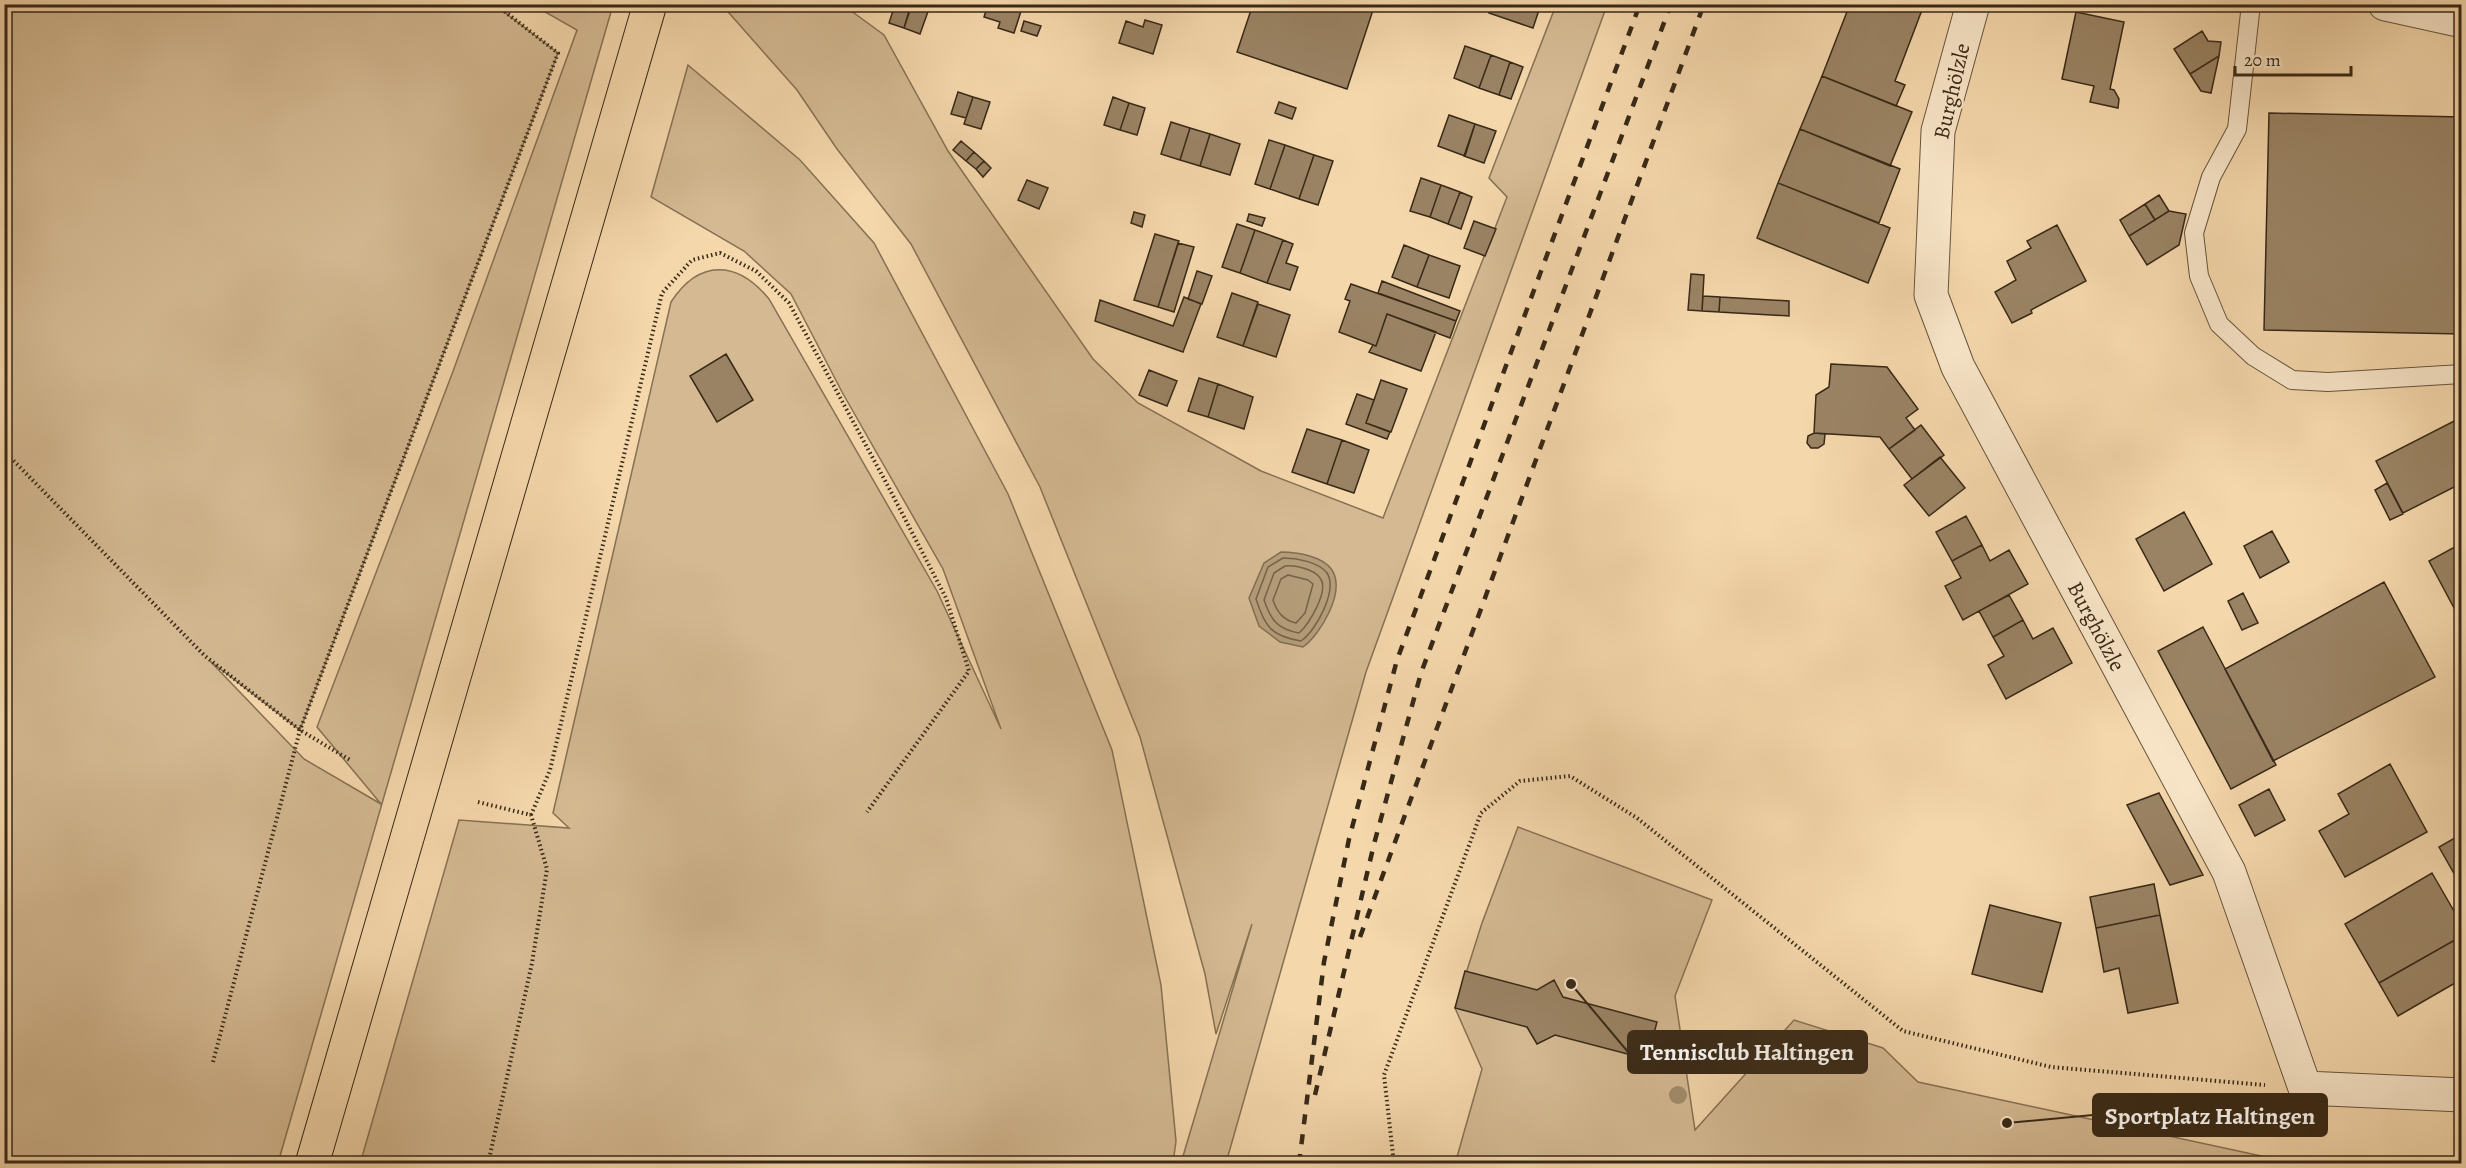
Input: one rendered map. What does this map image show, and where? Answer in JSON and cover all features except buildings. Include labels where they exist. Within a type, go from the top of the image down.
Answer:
[{"type":"main road","points":[[312,1164],[650,4]]},
{"type":"street","name":"Burghölzle","points":[[1972,4],[1938,131],[1931,295],[1958,368],[2229,872],[2305,1088]]},
{"type":"street","points":[[2385,4],[2462,21]]},
{"type":"street","points":[[2305,1088],[2462,1095]]},
{"type":"lane","points":[[2251,4],[2237,129],[2211,177],[2194,233],[2199,276],[2219,324],[2253,356],[2292,380],[2328,382],[2462,374]]},
{"type":"path","points":[[213,1062],[300,730],[558,53],[495,4]]},
{"type":"path","points":[[488,1164],[532,963],[547,869],[531,815],[550,770],[662,293],[692,260],[720,253],[756,272],[789,303],[946,598],[969,671],[867,812]]},
{"type":"path","points":[[4,451],[206,656],[300,730],[350,760]]},
{"type":"path","points":[[1394,1164],[1384,1075],[1481,813],[1520,781],[1570,776],[1637,818],[1904,1031],[2050,1067],[2305,1088]]},
{"type":"path","points":[[478,802],[531,815]]},
{"type":"shaded area","points":[[5,4],[495,5],[558,53],[300,730],[210,661],[304,759],[381,804],[317,727],[452,374],[577,30],[533,5],[613,5],[278,1163],[5,1163]]},
{"type":"shaded area","points":[[722,5],[843,5],[884,35],[948,151],[1093,359],[1138,403],[1261,471],[1383,518],[1507,197],[1489,178],[1556,5],[1607,5],[1366,672],[1226,1163],[1181,1163],[1252,924],[1216,1034],[1205,974],[1140,737],[1040,487],[911,244],[837,149],[797,90]]},
{"type":"shaded area","points":[[688,65],[800,160],[874,243],[1008,494],[1112,750],[1161,985],[1176,1141],[1173,1163],[360,1164],[459,820],[569,828],[553,813],[671,302],[694,278],[706,272],[731,271],[757,286],[769,299],[937,591],[1001,729],[943,569],[842,392],[791,294],[744,251],[651,197]]},
{"type":"shaded area","points":[[1518,827],[1712,900],[1675,996],[1695,1130],[1794,1020],[1883,1048],[1918,1082],[2294,1163],[1455,1164],[1482,1069],[1455,1008],[1482,923]]},
{"type":"water","points":[[1281,552],[1301,554],[1322,561],[1332,570],[1335,579],[1336,590],[1329,612],[1317,633],[1303,647],[1280,642],[1259,626],[1249,598],[1264,563]]},
{"type":"railway","points":[[1299,1164],[1324,962],[1349,839],[1397,660],[1640,4]]},
{"type":"railway","points":[[1315,1095],[1374,844],[1421,673],[1671,4]]},
{"type":"railway","points":[[1360,937],[1704,4]]},
{"type":"place","name":"Tennisclub Haltingen","points":[[1571,984]]},
{"type":"place","name":"Sportplatz Haltingen","points":[[2007,1123]]}]
